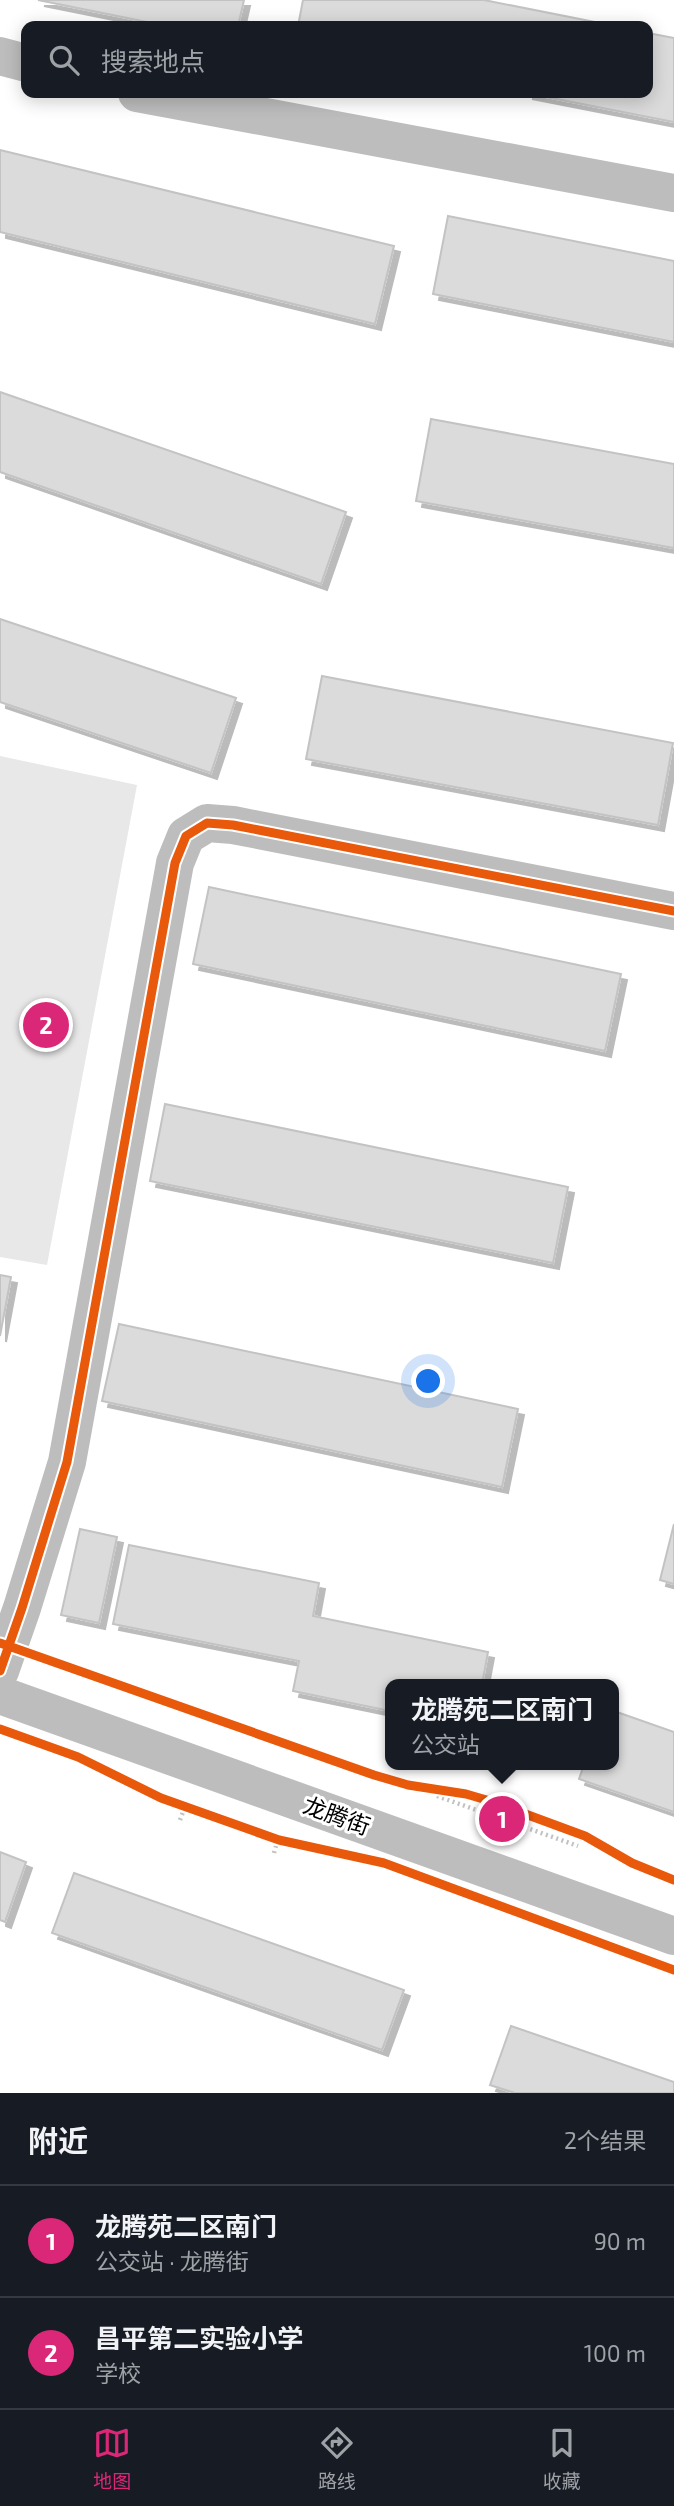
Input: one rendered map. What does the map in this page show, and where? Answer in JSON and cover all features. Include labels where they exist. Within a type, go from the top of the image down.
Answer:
[{"type":"street","points":[[0,55],[21,61]]},
{"type":"street","points":[[164,98],[674,193]]},
{"type":"street","points":[[0,1671],[67,1462],[175,863],[186,836],[207,823],[233,825],[674,911]]},
{"type":"street","name":"龙腾街","points":[[0,1695],[674,1936]]},
{"type":"path","points":[[434,1792],[466,1794]]},
{"type":"path","points":[[434,1792],[578,1846]]},
{"type":"path","points":[[173,1802],[197,1811]]},
{"type":"path","points":[[485,1813],[488,1806]]},
{"type":"path","points":[[180,1820],[183,1812]]},
{"type":"path","points":[[559,1840],[562,1833]]},
{"type":"path","points":[[267,1836],[289,1843]]},
{"type":"path","points":[[274,1853],[276,1846]]},
{"type":"shaded area","points":[[0,756],[137,785],[47,1265],[0,1257]]},
{"type":"building","points":[[38,0],[244,0],[239,21],[142,21]]},
{"type":"building","points":[[303,0],[484,0],[590,21],[299,21]]},
{"type":"building","points":[[653,34],[674,38],[674,122],[552,98],[653,98]]},
{"type":"building","points":[[0,150],[394,246],[375,324],[0,232]]},
{"type":"building","points":[[448,216],[674,261],[674,342],[433,294]]},
{"type":"building","points":[[0,392],[346,512],[321,584],[0,472]]},
{"type":"building","points":[[431,419],[674,464],[674,548],[416,501]]},
{"type":"building","points":[[0,619],[236,698],[211,773],[0,702]]},
{"type":"building","points":[[322,676],[673,743],[658,825],[306,759]]},
{"type":"building","points":[[209,887],[621,974],[605,1051],[193,964]]},
{"type":"building","points":[[165,1104],[568,1187],[553,1263],[150,1181]]},
{"type":"building","points":[[0,1275],[11,1277],[0,1336]]},
{"type":"building","points":[[119,1324],[518,1409],[502,1487],[102,1401]]},
{"type":"building","points":[[674,1524],[674,1584],[660,1580]]},
{"type":"building","points":[[80,1529],[117,1537],[99,1623],[61,1615]]},
{"type":"building","points":[[129,1545],[319,1583],[313,1616],[488,1652],[483,1679],[385,1679],[385,1710],[293,1691],[299,1661],[113,1624]]},
{"type":"building","points":[[619,1713],[674,1732],[674,1812],[579,1779],[582,1770],[619,1770]]},
{"type":"building","points":[[0,1852],[26,1862],[5,1922],[0,1920]]},
{"type":"building","points":[[74,1873],[404,1990],[382,2050],[52,1933]]},
{"type":"building","points":[[511,2026],[674,2082],[674,2093],[515,2093],[490,2085]]},
{"type":"cycle path","points":[[0,1671],[67,1462],[175,863],[186,836],[207,823],[233,825],[674,911]]},
{"type":"cycle path","points":[[0,1643],[374,1775],[408,1785],[466,1794],[490,1801],[585,1836],[632,1863],[674,1880]]},
{"type":"cycle path","points":[[0,1729],[78,1757],[161,1798],[279,1840],[384,1863],[674,1970]]},
{"type":"place","name":"昌平第二实验小学","points":[[46,1025]]},
{"type":"place","name":"龙腾苑二区南门","points":[[502,1819]]}]
